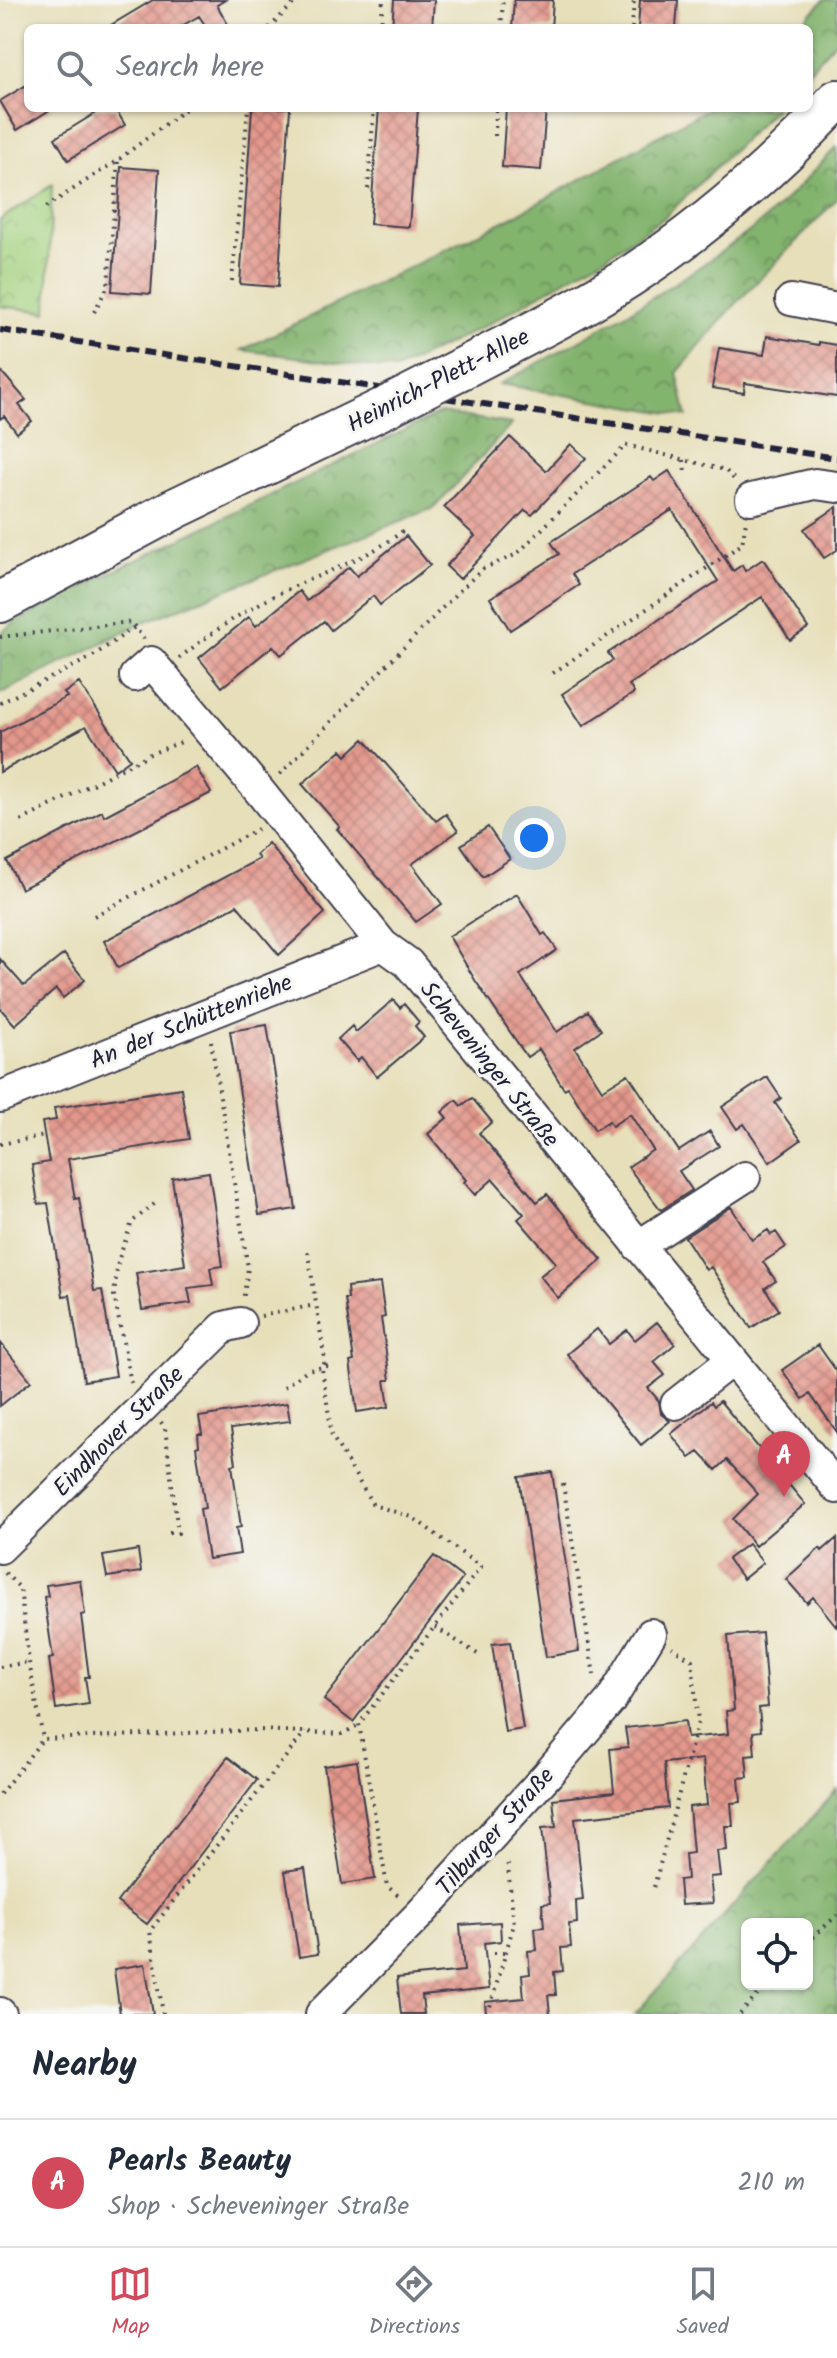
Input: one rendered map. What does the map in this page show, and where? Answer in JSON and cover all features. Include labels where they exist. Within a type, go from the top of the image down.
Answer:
[{"type":"main road","name":"Heinrich-Plett-Allee","points":[[0,602],[174,509],[388,406],[583,305],[630,276],[716,213],[757,179],[837,100]]},
{"type":"street","points":[[791,300],[837,309]]},
{"type":"street","points":[[751,499],[815,484],[837,487]]},
{"type":"street","name":"Scheveninger Straße","points":[[149,670],[210,732],[383,945],[408,963],[837,1488]]},
{"type":"street","name":"An der Schüttenriehe","points":[[0,1097],[383,945]]},
{"type":"street","points":[[638,1246],[745,1177]]},
{"type":"street","name":"Eindhover Straße","points":[[0,1548],[224,1327],[240,1323]]},
{"type":"street","points":[[676,1404],[732,1360]]},
{"type":"street","name":"Tilburger Straße","points":[[321,2014],[420,1914],[601,1713],[651,1634]]},
{"type":"path","points":[[273,24],[297,0]]},
{"type":"path","points":[[381,24],[383,0]]},
{"type":"path","points":[[501,24],[503,0]]},
{"type":"path","points":[[632,24],[634,0]]},
{"type":"path","points":[[46,207],[118,160],[182,112]]},
{"type":"path","points":[[232,281],[248,112]]},
{"type":"path","points":[[368,189],[374,112]]},
{"type":"path","points":[[495,136],[496,112]]},
{"type":"path","points":[[94,312],[108,286],[118,160]]},
{"type":"path","points":[[94,916],[260,828],[270,803],[462,588],[483,569],[517,554],[626,445],[725,470],[751,499],[742,544],[553,673]]},
{"type":"path","points":[[684,460],[685,473]]},
{"type":"path","points":[[0,637],[131,622],[148,644],[149,670],[273,596],[385,546],[405,529]]},
{"type":"path","points":[[0,703],[90,658],[135,627]]},
{"type":"path","points":[[21,821],[150,754],[210,732]]},
{"type":"path","points":[[207,1015],[248,1268],[240,1323],[316,1305]]},
{"type":"path","points":[[0,1144],[45,1136]]},
{"type":"path","points":[[158,1201],[132,1222],[118,1261],[114,1295],[130,1382],[165,1428],[178,1533],[165,1533]]},
{"type":"path","points":[[43,1739],[259,1730],[345,1734],[359,1724],[481,1567],[412,1517],[373,1505],[332,1436],[322,1369],[325,1361],[308,1252]]},
{"type":"path","points":[[284,1387],[307,1370],[334,1365]]},
{"type":"path","points":[[563,1484],[601,1713]]},
{"type":"path","points":[[0,1568],[20,1588],[43,1739],[0,1794]]},
{"type":"path","points":[[435,1627],[479,1655]]},
{"type":"path","points":[[651,1634],[692,1660],[698,1722],[654,1887]]},
{"type":"path","points":[[0,1667],[29,1662]]},
{"type":"path","points":[[359,1724],[387,1886],[420,1914]]},
{"type":"path","points":[[163,2014],[150,1931],[305,1732]]},
{"type":"path","points":[[488,2014],[514,1924],[503,1824]]},
{"type":"path","points":[[813,1937],[837,1915]]},
{"type":"path","points":[[494,1953],[506,1953]]},
{"type":"path","points":[[740,2014],[762,1990]]},
{"type":"green space","points":[[824,0],[837,0],[837,39],[813,66],[813,24],[801,24]]},
{"type":"green space","points":[[702,112],[772,112],[665,217],[605,257],[490,323],[396,370],[242,350],[516,215]]},
{"type":"green space","points":[[837,147],[837,199],[729,311],[677,373],[687,416],[500,384],[633,309],[729,247],[779,206]]},
{"type":"green space","points":[[52,185],[47,312],[0,306],[0,220]]},
{"type":"green space","points":[[440,413],[512,424],[434,508],[144,622],[0,694],[0,634],[12,624]]},
{"type":"green space","points":[[837,1790],[837,2014],[635,2014]]},
{"type":"building","points":[[153,0],[225,0],[217,5],[228,24],[204,24],[199,16],[185,24],[113,24]]},
{"type":"building","points":[[394,0],[434,0],[432,24],[392,24]]},
{"type":"building","points":[[514,0],[553,0],[551,24],[512,24]]},
{"type":"building","points":[[640,0],[678,0],[676,24],[638,24]]},
{"type":"building","points":[[24,86],[24,112],[46,112],[17,130],[0,101]]},
{"type":"building","points":[[93,112],[117,112],[125,125],[68,160],[55,138],[94,114]]},
{"type":"building","points":[[252,112],[290,112],[278,287],[240,284]]},
{"type":"building","points":[[379,112],[418,112],[409,227],[370,224]]},
{"type":"building","points":[[506,112],[546,112],[541,170],[502,167]]},
{"type":"building","points":[[121,167],[159,170],[151,294],[112,291]]},
{"type":"building","points":[[767,336],[837,345],[837,397],[745,383],[744,393],[712,388],[719,348],[764,355]]},
{"type":"building","points":[[0,370],[26,400],[19,405],[32,421],[17,433],[4,416],[0,419]]},
{"type":"building","points":[[510,437],[546,471],[571,444],[586,458],[532,515],[525,510],[460,579],[446,566],[475,536],[444,507]]},
{"type":"building","points":[[669,471],[733,571],[742,565],[745,571],[763,559],[808,628],[790,640],[762,597],[629,685],[634,693],[583,726],[562,694],[613,660],[608,653],[718,581],[672,510],[572,574],[579,585],[510,630],[490,598],[559,554],[551,542],[651,477],[654,481]]},
{"type":"building","points":[[837,507],[837,550],[824,558],[804,529]]},
{"type":"building","points":[[406,536],[430,565],[380,605],[373,596],[331,630],[324,621],[281,655],[273,646],[222,687],[199,658],[249,617],[256,626],[299,591],[307,601],[349,567],[357,576]]},
{"type":"building","points":[[79,683],[130,759],[115,770],[86,726],[0,772],[0,732],[67,697],[64,693]]},
{"type":"building","points":[[364,739],[436,821],[446,814],[458,831],[412,864],[442,904],[416,922],[302,784],[341,750],[346,756]]},
{"type":"building","points":[[196,767],[211,793],[21,889],[7,861],[102,811],[104,816]]},
{"type":"building","points":[[488,827],[510,859],[483,877],[461,845]]},
{"type":"building","points":[[268,843],[325,913],[279,955],[237,905],[118,968],[104,941],[259,859],[256,855]]},
{"type":"building","points":[[517,894],[542,935],[545,933],[557,950],[520,975],[557,1032],[588,1011],[601,1030],[575,1048],[602,1090],[628,1074],[679,1151],[710,1131],[719,1146],[679,1171],[692,1190],[661,1210],[628,1167],[653,1150],[630,1114],[612,1126],[609,1121],[595,1130],[539,1049],[527,1057],[449,936]]},
{"type":"building","points":[[64,954],[85,980],[63,998],[56,989],[15,1025],[0,1008],[0,959],[24,986]]},
{"type":"building","points":[[393,1000],[400,1008],[404,1004],[419,1022],[415,1026],[424,1037],[377,1077],[361,1057],[357,1061],[338,1039],[352,1026],[356,1032]]},
{"type":"building","points":[[267,1025],[296,1209],[259,1215],[230,1031]]},
{"type":"building","points":[[767,1077],[781,1098],[775,1103],[801,1140],[770,1162],[744,1124],[737,1129],[722,1107]]},
{"type":"building","points":[[181,1088],[189,1139],[68,1159],[75,1199],[79,1198],[94,1291],[102,1290],[116,1376],[84,1381],[70,1295],[63,1296],[48,1203],[38,1204],[32,1165],[49,1162],[42,1122],[56,1120],[54,1108]]},
{"type":"building","points":[[472,1098],[492,1122],[479,1133],[537,1202],[547,1194],[602,1260],[558,1298],[540,1276],[556,1263],[518,1219],[524,1214],[493,1179],[475,1195],[428,1134],[447,1118],[442,1112],[456,1100],[461,1106]]},
{"type":"building","points":[[209,1172],[223,1266],[210,1268],[213,1285],[188,1288],[191,1303],[142,1310],[136,1273],[185,1265],[172,1178]]},
{"type":"building","points":[[731,1207],[752,1240],[768,1230],[771,1235],[776,1232],[786,1247],[763,1262],[776,1281],[765,1288],[779,1310],[751,1328],[711,1267],[706,1270],[685,1237]]},
{"type":"building","points":[[380,1283],[385,1317],[381,1318],[390,1380],[385,1380],[389,1407],[357,1412],[350,1362],[354,1361],[345,1299],[348,1299],[347,1287]]},
{"type":"building","points":[[657,1322],[675,1344],[654,1362],[665,1375],[648,1388],[659,1401],[661,1414],[670,1421],[641,1445],[567,1354],[597,1329],[609,1344],[627,1330],[635,1340]]},
{"type":"building","points":[[0,1342],[31,1381],[0,1406]]},
{"type":"building","points":[[818,1345],[837,1372],[837,1432],[810,1394],[803,1399],[782,1370]]},
{"type":"building","points":[[720,1401],[805,1504],[755,1546],[733,1519],[758,1494],[727,1460],[716,1470],[699,1452],[690,1458],[671,1434],[711,1402],[714,1406]]},
{"type":"building","points":[[287,1403],[290,1421],[231,1429],[236,1464],[232,1465],[241,1527],[236,1528],[240,1554],[208,1559],[200,1509],[205,1508],[196,1447],[199,1446],[198,1434],[202,1434],[199,1417]]},
{"type":"building","points":[[552,1472],[579,1651],[546,1657],[519,1477]]},
{"type":"building","points":[[837,1538],[837,1627],[813,1597],[807,1603],[786,1579],[820,1548],[822,1551]]},
{"type":"building","points":[[748,1544],[763,1563],[743,1579],[728,1559]]},
{"type":"building","points":[[138,1550],[141,1572],[107,1577],[103,1556]]},
{"type":"building","points":[[434,1556],[463,1578],[353,1722],[324,1700]]},
{"type":"building","points":[[80,1580],[85,1614],[81,1615],[89,1677],[85,1677],[89,1704],[56,1709],[49,1659],[53,1658],[44,1597],[48,1596],[46,1585]]},
{"type":"building","points":[[762,1633],[768,1707],[759,1708],[761,1731],[753,1732],[755,1755],[746,1756],[748,1777],[739,1778],[741,1802],[731,1803],[733,1826],[725,1826],[727,1850],[717,1851],[720,1876],[710,1877],[713,1903],[681,1905],[679,1880],[687,1879],[685,1854],[693,1853],[689,1807],[707,1805],[703,1759],[664,1763],[668,1808],[575,1818],[583,1900],[576,1901],[577,1923],[569,1924],[571,1947],[561,1948],[563,1971],[554,1972],[556,1995],[548,1995],[550,2014],[486,2014],[485,2002],[524,1998],[522,1975],[530,1974],[528,1951],[537,1950],[535,1928],[544,1927],[542,1904],[550,1903],[542,1828],[556,1827],[553,1799],[614,1792],[610,1749],[628,1747],[625,1728],[685,1721],[687,1738],[728,1734],[726,1711],[734,1710],[728,1636]]},
{"type":"building","points":[[510,1642],[523,1729],[505,1732],[492,1644]]},
{"type":"building","points":[[228,1757],[257,1780],[147,1924],[117,1902]]},
{"type":"building","points":[[357,1761],[375,1879],[342,1884],[324,1766]]},
{"type":"building","points":[[305,1868],[318,1954],[299,1957],[285,1871]]},
{"type":"building","points":[[500,1922],[501,1941],[484,1943],[489,1989],[422,1996],[424,2014],[401,2014],[397,1978],[464,1971],[460,1925]]},
{"type":"building","points":[[145,1964],[153,2014],[120,2014],[114,1969]]},
{"type":"railway","points":[[0,330],[837,458]]},
{"type":"place","name":"Pearls Beauty","points":[[784,1497]]}]
